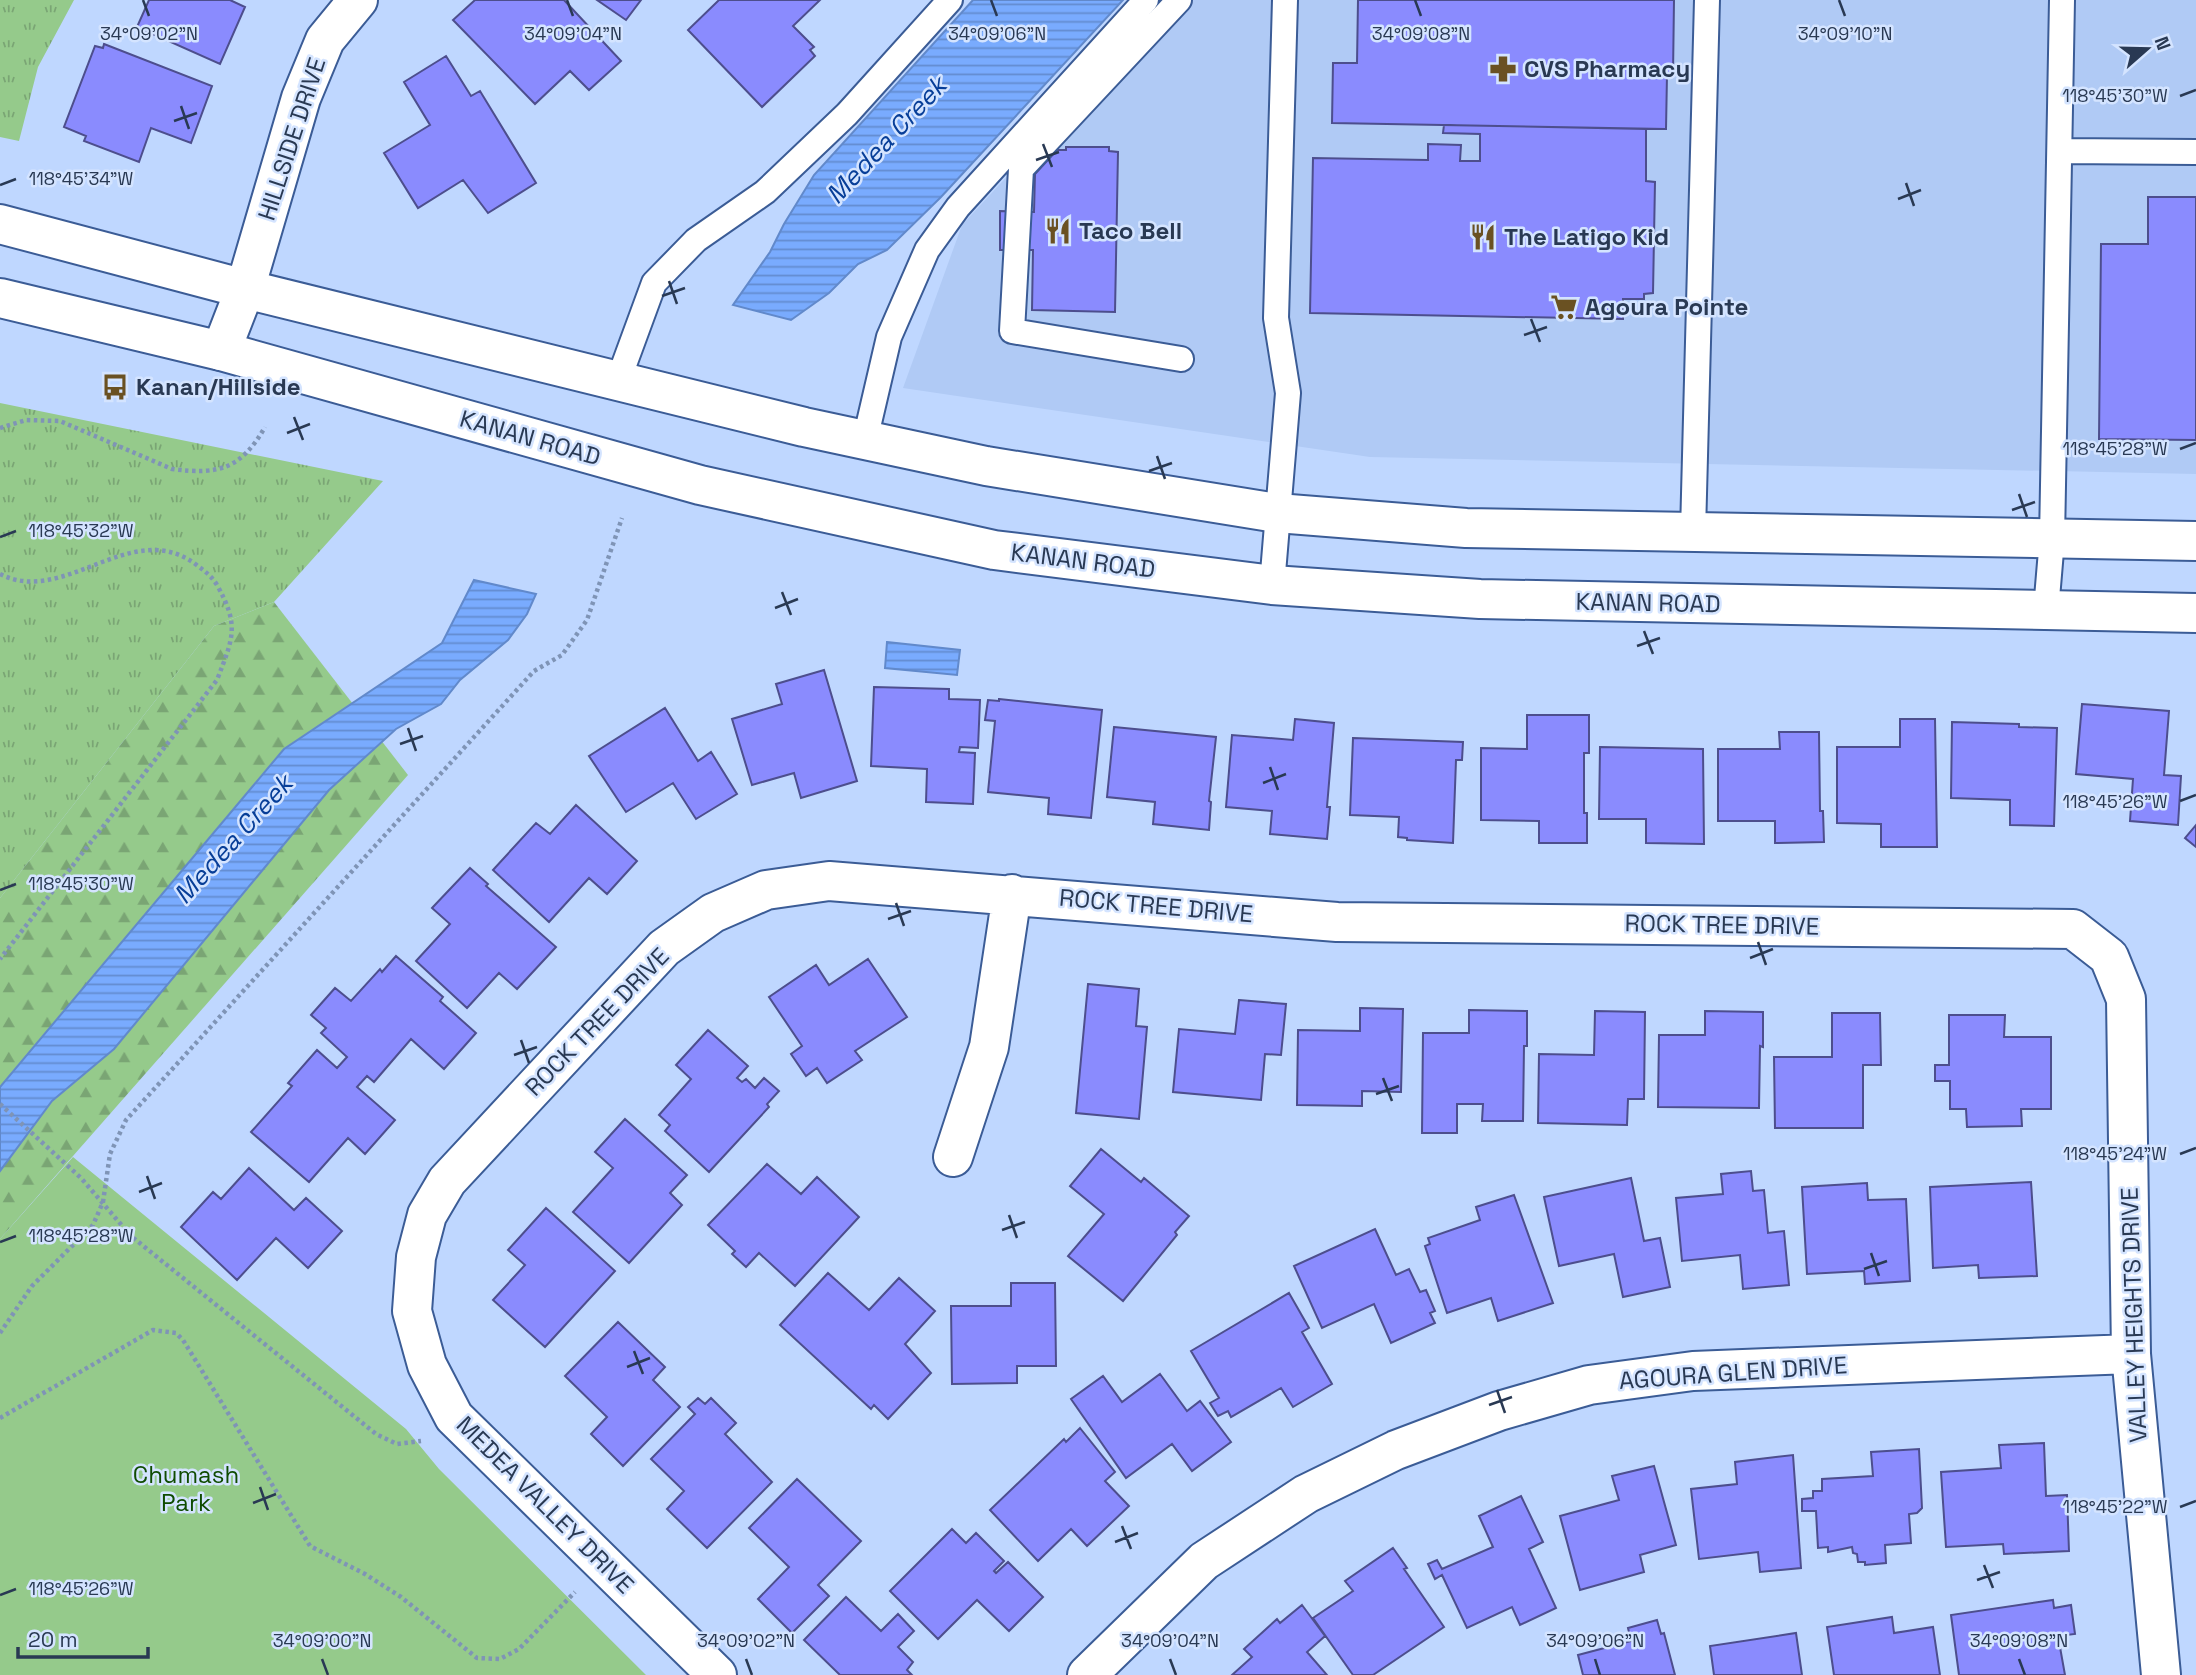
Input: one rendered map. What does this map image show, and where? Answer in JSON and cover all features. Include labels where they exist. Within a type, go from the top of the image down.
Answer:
[{"type":"street","name":"HILLSIDE DRIVE","points":[[220,351],[245,289],[301,98],[326,40],[358,0]]},
{"type":"street","points":[[0,224],[245,289],[865,440],[986,466],[1277,513],[1466,527],[2196,541]]},
{"type":"street","name":"KANAN ROAD","points":[[0,298],[220,351],[700,485],[993,550],[1272,586],[1480,599],[2196,613]]},
{"type":"street","name":"ROCK TREE DRIVE","points":[[412,1311],[416,1257],[427,1215],[447,1181],[664,948],[713,914],[766,890],[829,881],[1336,922],[2073,929],[2109,957]]},
{"type":"street","points":[[954,1157],[989,1046],[1012,894]]},
{"type":"street","name":"VALLEY HEIGHTS DRIVE","points":[[2109,957],[2126,999],[2131,1354],[2161,1675]]},
{"type":"street","name":"MEDEA VALLEY DRIVE","points":[[412,1311],[427,1365],[453,1417],[717,1675]]},
{"type":"street","name":"AGOURA GLEN DRIVE","points":[[1087,1675],[1204,1561],[1306,1494],[1396,1450],[1499,1411],[1589,1385],[1693,1371],[2131,1354]]},
{"type":"lane","points":[[618,381],[653,283],[696,240],[765,192],[847,114],[950,0]]},
{"type":"lane","points":[[865,440],[889,337],[927,250],[958,207],[1146,0]]},
{"type":"lane","points":[[1179,0],[1021,169],[1012,331],[1181,359]]},
{"type":"lane","points":[[1272,586],[1288,393],[1276,317],[1285,0]]},
{"type":"lane","points":[[1693,532],[1707,0]]},
{"type":"lane","points":[[2046,610],[2052,539],[2062,0]]},
{"type":"lane","points":[[2060,151],[2196,152]]},
{"type":"path","points":[[0,428],[26,420],[60,421],[172,469],[216,471],[241,460],[253,448],[265,427]]},
{"type":"path","points":[[0,1332],[32,1286],[93,1225],[103,1202],[110,1154],[126,1120],[534,671],[562,655],[587,620],[622,518]]},
{"type":"path","points":[[0,574],[27,582],[46,581],[127,554],[148,550],[178,553],[213,577],[230,607],[233,638],[217,680],[0,959]]},
{"type":"path","points":[[0,1104],[81,1178],[131,1236],[376,1434],[397,1444],[424,1441]]},
{"type":"path","points":[[0,1418],[153,1330],[176,1333],[183,1340],[310,1546],[365,1574],[401,1597],[477,1658],[500,1659],[519,1648],[575,1592]]},
{"type":"shaded area","name":"Agoura Pointe","points":[[1170,0],[2196,0],[2196,474],[1370,457],[903,388],[962,225]]},
{"type":"green space","points":[[0,0],[74,0],[38,67],[19,141],[0,137]]},
{"type":"green space","points":[[0,403],[383,481],[274,602],[214,626],[0,898]]},
{"type":"green space","points":[[274,602],[408,775],[0,1239],[0,898],[214,626]]},
{"type":"green space","name":"Chumash Park","points":[[73,1157],[406,1429],[439,1469],[646,1675],[0,1675],[0,1239]]},
{"type":"water","name":"Medea Creek","points":[[973,0],[1123,0],[941,197],[887,250],[858,264],[829,293],[791,320],[733,305],[770,252],[814,175]]},
{"type":"water","name":"Medea Creek","points":[[474,580],[536,594],[527,614],[508,640],[460,680],[441,704],[396,729],[329,790],[114,1049],[52,1101],[0,1171],[0,1087],[284,749],[442,643]]},
{"type":"water","points":[[887,642],[960,650],[957,675],[885,668]]},
{"type":"building","points":[[149,0],[230,0],[245,7],[220,64],[137,27]]},
{"type":"building","points":[[475,0],[564,0],[621,61],[589,90],[570,71],[535,104],[453,20]]},
{"type":"building","points":[[597,0],[641,0],[626,20]]},
{"type":"building","points":[[719,0],[820,0],[793,26],[814,47],[810,50],[815,56],[762,107],[688,30]]},
{"type":"building","name":"CVS Pharmacy","points":[[1358,0],[1674,0],[1673,75],[1667,75],[1666,129],[1332,123],[1333,63],[1357,63]]},
{"type":"building","points":[[104,44],[212,86],[191,143],[151,128],[139,162],[84,141],[86,136],[64,127],[95,46],[103,48]]},
{"type":"building","points":[[446,56],[471,96],[480,91],[536,183],[488,213],[463,180],[418,208],[384,153],[430,125],[404,82]]},
{"type":"building","name":"The Latigo Kid","points":[[1444,125],[1646,129],[1646,181],[1655,182],[1653,293],[1644,294],[1644,299],[1623,299],[1623,319],[1310,313],[1313,158],[1428,160],[1428,144],[1461,145],[1460,161],[1480,161],[1480,134],[1443,133]]},
{"type":"building","name":"Taco Bell","points":[[1066,147],[1109,147],[1109,151],[1118,152],[1115,312],[1032,310],[1033,250],[1000,250],[1000,211],[1034,212],[1035,174],[1057,150],[1066,150]]},
{"type":"building","points":[[2148,197],[2196,197],[2196,440],[2099,439],[2101,244],[2148,244]]},
{"type":"building","points":[[824,670],[857,781],[801,798],[794,773],[752,785],[732,719],[782,704],[776,684]]},
{"type":"building","points":[[874,687],[949,689],[949,699],[980,700],[978,748],[960,747],[959,752],[975,753],[973,804],[926,802],[927,769],[871,766]]},
{"type":"building","points":[[988,700],[1102,710],[1091,818],[1048,814],[1049,798],[988,792],[995,721],[985,720]]},
{"type":"building","points":[[2082,704],[2169,711],[2164,775],[2181,776],[2178,825],[2130,821],[2133,779],[2076,774]]},
{"type":"building","points":[[665,708],[698,761],[711,752],[737,794],[696,819],[673,783],[626,812],[589,756]]},
{"type":"building","points":[[1527,715],[1589,715],[1589,753],[1584,753],[1587,843],[1539,843],[1539,821],[1481,820],[1481,748],[1527,749]]},
{"type":"building","points":[[1295,719],[1334,723],[1327,839],[1270,834],[1272,811],[1226,807],[1232,735],[1293,740]]},
{"type":"building","points":[[1900,719],[1935,719],[1937,847],[1881,847],[1881,824],[1837,823],[1837,747],[1900,747]]},
{"type":"building","points":[[1952,722],[2057,728],[2054,826],[2010,825],[2010,800],[1951,798]]},
{"type":"building","points":[[1114,727],[1216,737],[1209,801],[1209,830],[1153,824],[1155,802],[1107,797]]},
{"type":"building","points":[[1779,732],[1819,732],[1820,811],[1823,811],[1824,842],[1775,843],[1775,821],[1718,821],[1718,749],[1780,749]]},
{"type":"building","points":[[1353,738],[1463,742],[1462,760],[1456,760],[1453,843],[1398,837],[1399,817],[1350,815]]},
{"type":"building","points":[[1600,747],[1703,749],[1704,844],[1646,843],[1646,819],[1599,819]]},
{"type":"building","points":[[576,805],[637,861],[607,894],[589,878],[549,922],[493,870],[536,823],[550,834]]},
{"type":"building","points":[[2196,825],[2196,847],[2185,838]]},
{"type":"building","points":[[470,868],[488,884],[486,886],[556,947],[517,989],[499,973],[467,1008],[416,961],[450,924],[432,908]]},
{"type":"building","points":[[396,956],[443,997],[440,1001],[476,1033],[444,1069],[411,1039],[374,1082],[367,1076],[357,1087],[395,1120],[365,1154],[348,1138],[309,1182],[251,1132],[292,1086],[288,1083],[317,1050],[337,1068],[347,1057],[321,1033],[326,1028],[311,1015],[335,988],[351,1001],[380,969],[382,972]]},
{"type":"building","points":[[868,959],[907,1017],[855,1051],[862,1060],[827,1083],[817,1068],[806,1076],[791,1054],[802,1046],[769,997],[816,965],[829,985]]},
{"type":"building","points":[[1088,984],[1139,989],[1136,1026],[1147,1027],[1139,1119],[1076,1113]]},
{"type":"building","points":[[1239,1000],[1286,1004],[1281,1055],[1265,1054],[1261,1100],[1173,1092],[1179,1029],[1235,1034]]},
{"type":"building","points":[[1360,1008],[1403,1009],[1401,1092],[1362,1091],[1362,1106],[1297,1105],[1298,1030],[1360,1031]]},
{"type":"building","points":[[1469,1010],[1527,1011],[1523,1121],[1482,1121],[1483,1104],[1457,1104],[1457,1133],[1422,1133],[1423,1033],[1469,1033]]},
{"type":"building","points":[[1595,1011],[1645,1012],[1644,1099],[1628,1099],[1627,1125],[1538,1123],[1539,1054],[1594,1055]]},
{"type":"building","points":[[1705,1011],[1763,1012],[1759,1108],[1658,1107],[1659,1035],[1705,1035]]},
{"type":"building","points":[[1832,1013],[1880,1013],[1881,1065],[1863,1065],[1863,1128],[1775,1128],[1774,1057],[1832,1057]]},
{"type":"building","points":[[1949,1015],[2005,1015],[2004,1037],[2051,1037],[2051,1109],[2021,1109],[2022,1126],[1967,1127],[1966,1109],[1950,1109],[1950,1081],[1935,1081],[1935,1065],[1949,1065]]},
{"type":"building","points":[[708,1030],[748,1066],[737,1078],[742,1082],[746,1079],[755,1088],[764,1078],[779,1091],[767,1104],[769,1107],[709,1172],[665,1131],[670,1125],[659,1115],[691,1079],[676,1065]]},
{"type":"building","points":[[625,1119],[687,1175],[670,1193],[682,1205],[629,1263],[573,1212],[613,1168],[595,1152]]},
{"type":"building","points":[[1101,1149],[1141,1182],[1144,1178],[1189,1216],[1175,1232],[1177,1235],[1123,1301],[1068,1256],[1104,1214],[1070,1186]]},
{"type":"building","points":[[767,1164],[801,1194],[817,1177],[859,1217],[795,1286],[759,1253],[746,1267],[732,1254],[735,1251],[708,1225]]},
{"type":"building","points":[[249,1168],[294,1210],[306,1198],[342,1231],[308,1268],[276,1238],[237,1280],[181,1227],[213,1192],[221,1199]]},
{"type":"building","points":[[1751,1171],[1753,1191],[1764,1190],[1768,1233],[1784,1231],[1789,1285],[1743,1289],[1740,1255],[1682,1261],[1676,1198],[1723,1194],[1721,1174]]},
{"type":"building","points":[[1631,1178],[1644,1241],[1660,1238],[1670,1287],[1623,1297],[1614,1254],[1559,1266],[1544,1197]]},
{"type":"building","points":[[2031,1182],[2037,1276],[1979,1278],[1978,1265],[1933,1268],[1930,1187]]},
{"type":"building","points":[[1867,1183],[1868,1200],[1906,1199],[1910,1281],[1865,1284],[1864,1271],[1807,1274],[1802,1187]]},
{"type":"building","points":[[1514,1195],[1553,1303],[1498,1321],[1491,1298],[1447,1313],[1425,1246],[1430,1244],[1428,1238],[1480,1220],[1476,1207]]},
{"type":"building","points":[[546,1208],[615,1271],[545,1347],[493,1300],[525,1265],[508,1250]]},
{"type":"building","points":[[1375,1229],[1396,1275],[1409,1269],[1420,1292],[1426,1290],[1435,1311],[1430,1313],[1435,1323],[1391,1343],[1374,1304],[1322,1328],[1294,1266]]},
{"type":"building","points":[[828,1273],[869,1310],[899,1278],[935,1311],[905,1344],[931,1373],[888,1419],[874,1405],[871,1409],[780,1325]]},
{"type":"building","points":[[1011,1283],[1055,1283],[1056,1366],[1017,1366],[1017,1383],[952,1384],[951,1306],[1011,1306]]},
{"type":"building","points":[[1289,1293],[1309,1328],[1302,1332],[1332,1384],[1293,1407],[1281,1388],[1231,1417],[1228,1411],[1218,1416],[1210,1403],[1219,1398],[1191,1351]]},
{"type":"building","points":[[618,1322],[665,1367],[653,1380],[680,1407],[623,1466],[591,1434],[607,1417],[565,1376]]},
{"type":"building","points":[[1160,1374],[1187,1411],[1200,1401],[1231,1442],[1192,1471],[1172,1444],[1126,1478],[1071,1399],[1103,1376],[1122,1402]]},
{"type":"building","points":[[698,1398],[705,1404],[711,1398],[736,1423],[725,1434],[772,1482],[707,1548],[667,1509],[684,1491],[651,1459],[695,1414],[688,1407]]},
{"type":"building","points":[[1080,1428],[1115,1472],[1105,1481],[1129,1506],[1087,1546],[1071,1529],[1038,1561],[990,1510],[1064,1439],[1066,1442]]},
{"type":"building","points":[[2044,1443],[2046,1496],[2067,1495],[2069,1551],[2004,1554],[2003,1544],[1946,1547],[1941,1472],[2001,1468],[1999,1445]]},
{"type":"building","points":[[1919,1449],[1922,1508],[1917,1513],[1909,1514],[1911,1543],[1885,1545],[1886,1563],[1865,1565],[1865,1562],[1858,1562],[1852,1547],[1828,1552],[1828,1547],[1818,1548],[1816,1511],[1802,1511],[1802,1499],[1813,1498],[1813,1491],[1822,1491],[1822,1479],[1873,1476],[1871,1452]]},
{"type":"building","points":[[1793,1455],[1801,1568],[1760,1572],[1758,1552],[1699,1559],[1691,1489],[1737,1484],[1735,1462]]},
{"type":"building","points":[[1654,1466],[1676,1545],[1640,1555],[1644,1572],[1580,1590],[1560,1516],[1619,1500],[1612,1476]]},
{"type":"building","points":[[797,1479],[861,1541],[818,1585],[829,1596],[792,1633],[758,1599],[789,1567],[749,1528]]},
{"type":"building","points":[[1521,1496],[1543,1542],[1529,1549],[1556,1608],[1520,1625],[1512,1607],[1467,1628],[1442,1575],[1435,1579],[1428,1564],[1437,1560],[1442,1569],[1493,1547],[1479,1516]]},
{"type":"building","points":[[952,1529],[966,1543],[976,1533],[1004,1561],[994,1571],[996,1573],[1008,1562],[1043,1597],[1009,1631],[977,1600],[938,1639],[890,1591]]},
{"type":"building","points":[[1393,1548],[1407,1568],[1404,1569],[1444,1627],[1373,1675],[1353,1675],[1313,1618],[1353,1591],[1345,1581]]},
{"type":"building","points":[[846,1597],[881,1631],[898,1614],[914,1631],[898,1647],[913,1662],[907,1670],[912,1675],[840,1675],[804,1640]]},
{"type":"building","points":[[2053,1600],[2054,1608],[2071,1605],[2075,1634],[2058,1636],[2065,1675],[1959,1675],[1951,1615]]},
{"type":"building","points":[[1302,1605],[1325,1636],[1307,1652],[1327,1675],[1232,1675],[1252,1657],[1244,1649],[1277,1619],[1280,1623]]},
{"type":"building","points":[[1892,1617],[1894,1633],[1933,1627],[1940,1675],[1834,1675],[1827,1627]]},
{"type":"building","points":[[1657,1620],[1661,1634],[1664,1633],[1675,1675],[1583,1675],[1578,1655],[1631,1641],[1628,1628]]},
{"type":"building","points":[[1796,1633],[1802,1675],[1714,1675],[1710,1646]]},
{"type":"place","name":"CVS Pharmacy","points":[[1503,69]]},
{"type":"place","name":"Taco Bell","points":[[1058,231]]},
{"type":"place","name":"The Latigo Kid","points":[[1483,237]]},
{"type":"place","name":"Agoura Pointe","points":[[1564,307]]},
{"type":"place","name":"Kanan/Hillside","points":[[115,387]]}]
